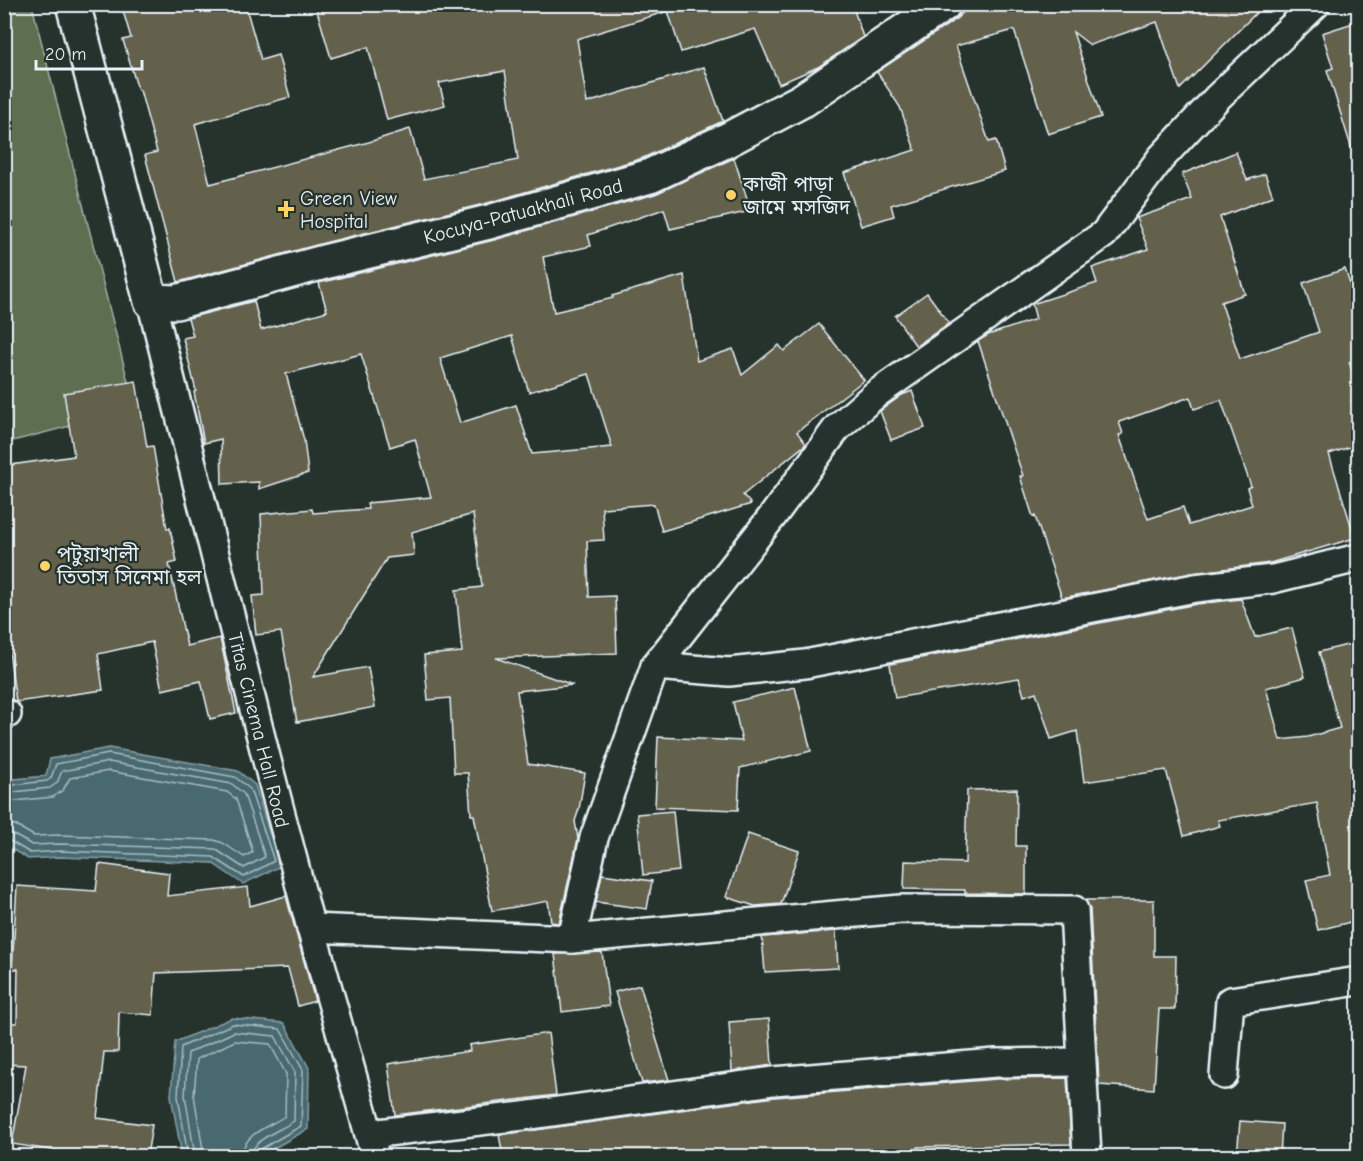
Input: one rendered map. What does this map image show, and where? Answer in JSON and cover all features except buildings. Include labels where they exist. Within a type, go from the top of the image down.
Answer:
[{"type":"main road","points":[[74,4],[151,301]]},
{"type":"main road","name":"Kocuya-Patuakhali Road","points":[[151,301],[176,302],[328,261],[489,222],[650,176],[727,140],[803,100],[930,8]]},
{"type":"street","points":[[572,939],[594,838],[655,666],[772,518],[837,428],[876,394],[1104,234],[1161,158],[1218,97],[1316,4]]},
{"type":"street","name":"Titas Cinema Hall Road","points":[[151,301],[311,928],[373,1145]]},
{"type":"street","points":[[655,666],[729,672],[805,664],[1195,588],[1273,579],[1359,558]]},
{"type":"street","points":[[311,928],[572,939],[902,909],[1074,910],[1087,1156]]},
{"type":"street","points":[[1224,1075],[1230,1001],[1359,981]]},
{"type":"street","points":[[373,1145],[534,1115],[773,1081],[996,1063],[1081,1062]]},
{"type":"green space","points":[[5,5],[32,5],[135,409],[5,443]]},
{"type":"water","points":[[109,748],[238,771],[255,785],[269,832],[283,865],[243,884],[212,863],[60,857],[28,859],[5,845],[4,780],[46,776],[50,759]]},
{"type":"water","points":[[232,1018],[284,1023],[309,1068],[308,1129],[260,1156],[182,1156],[171,1096],[175,1042]]},
{"type":"place","name":"কাজী পাড়া জামে মসজিদ","points":[[731,195]]},
{"type":"place","name":"Green View Hospital","points":[[286,209]]},
{"type":"place","name":"পটুয়াখালী তিতাস সিনেমা হল","points":[[45,566]]}]
